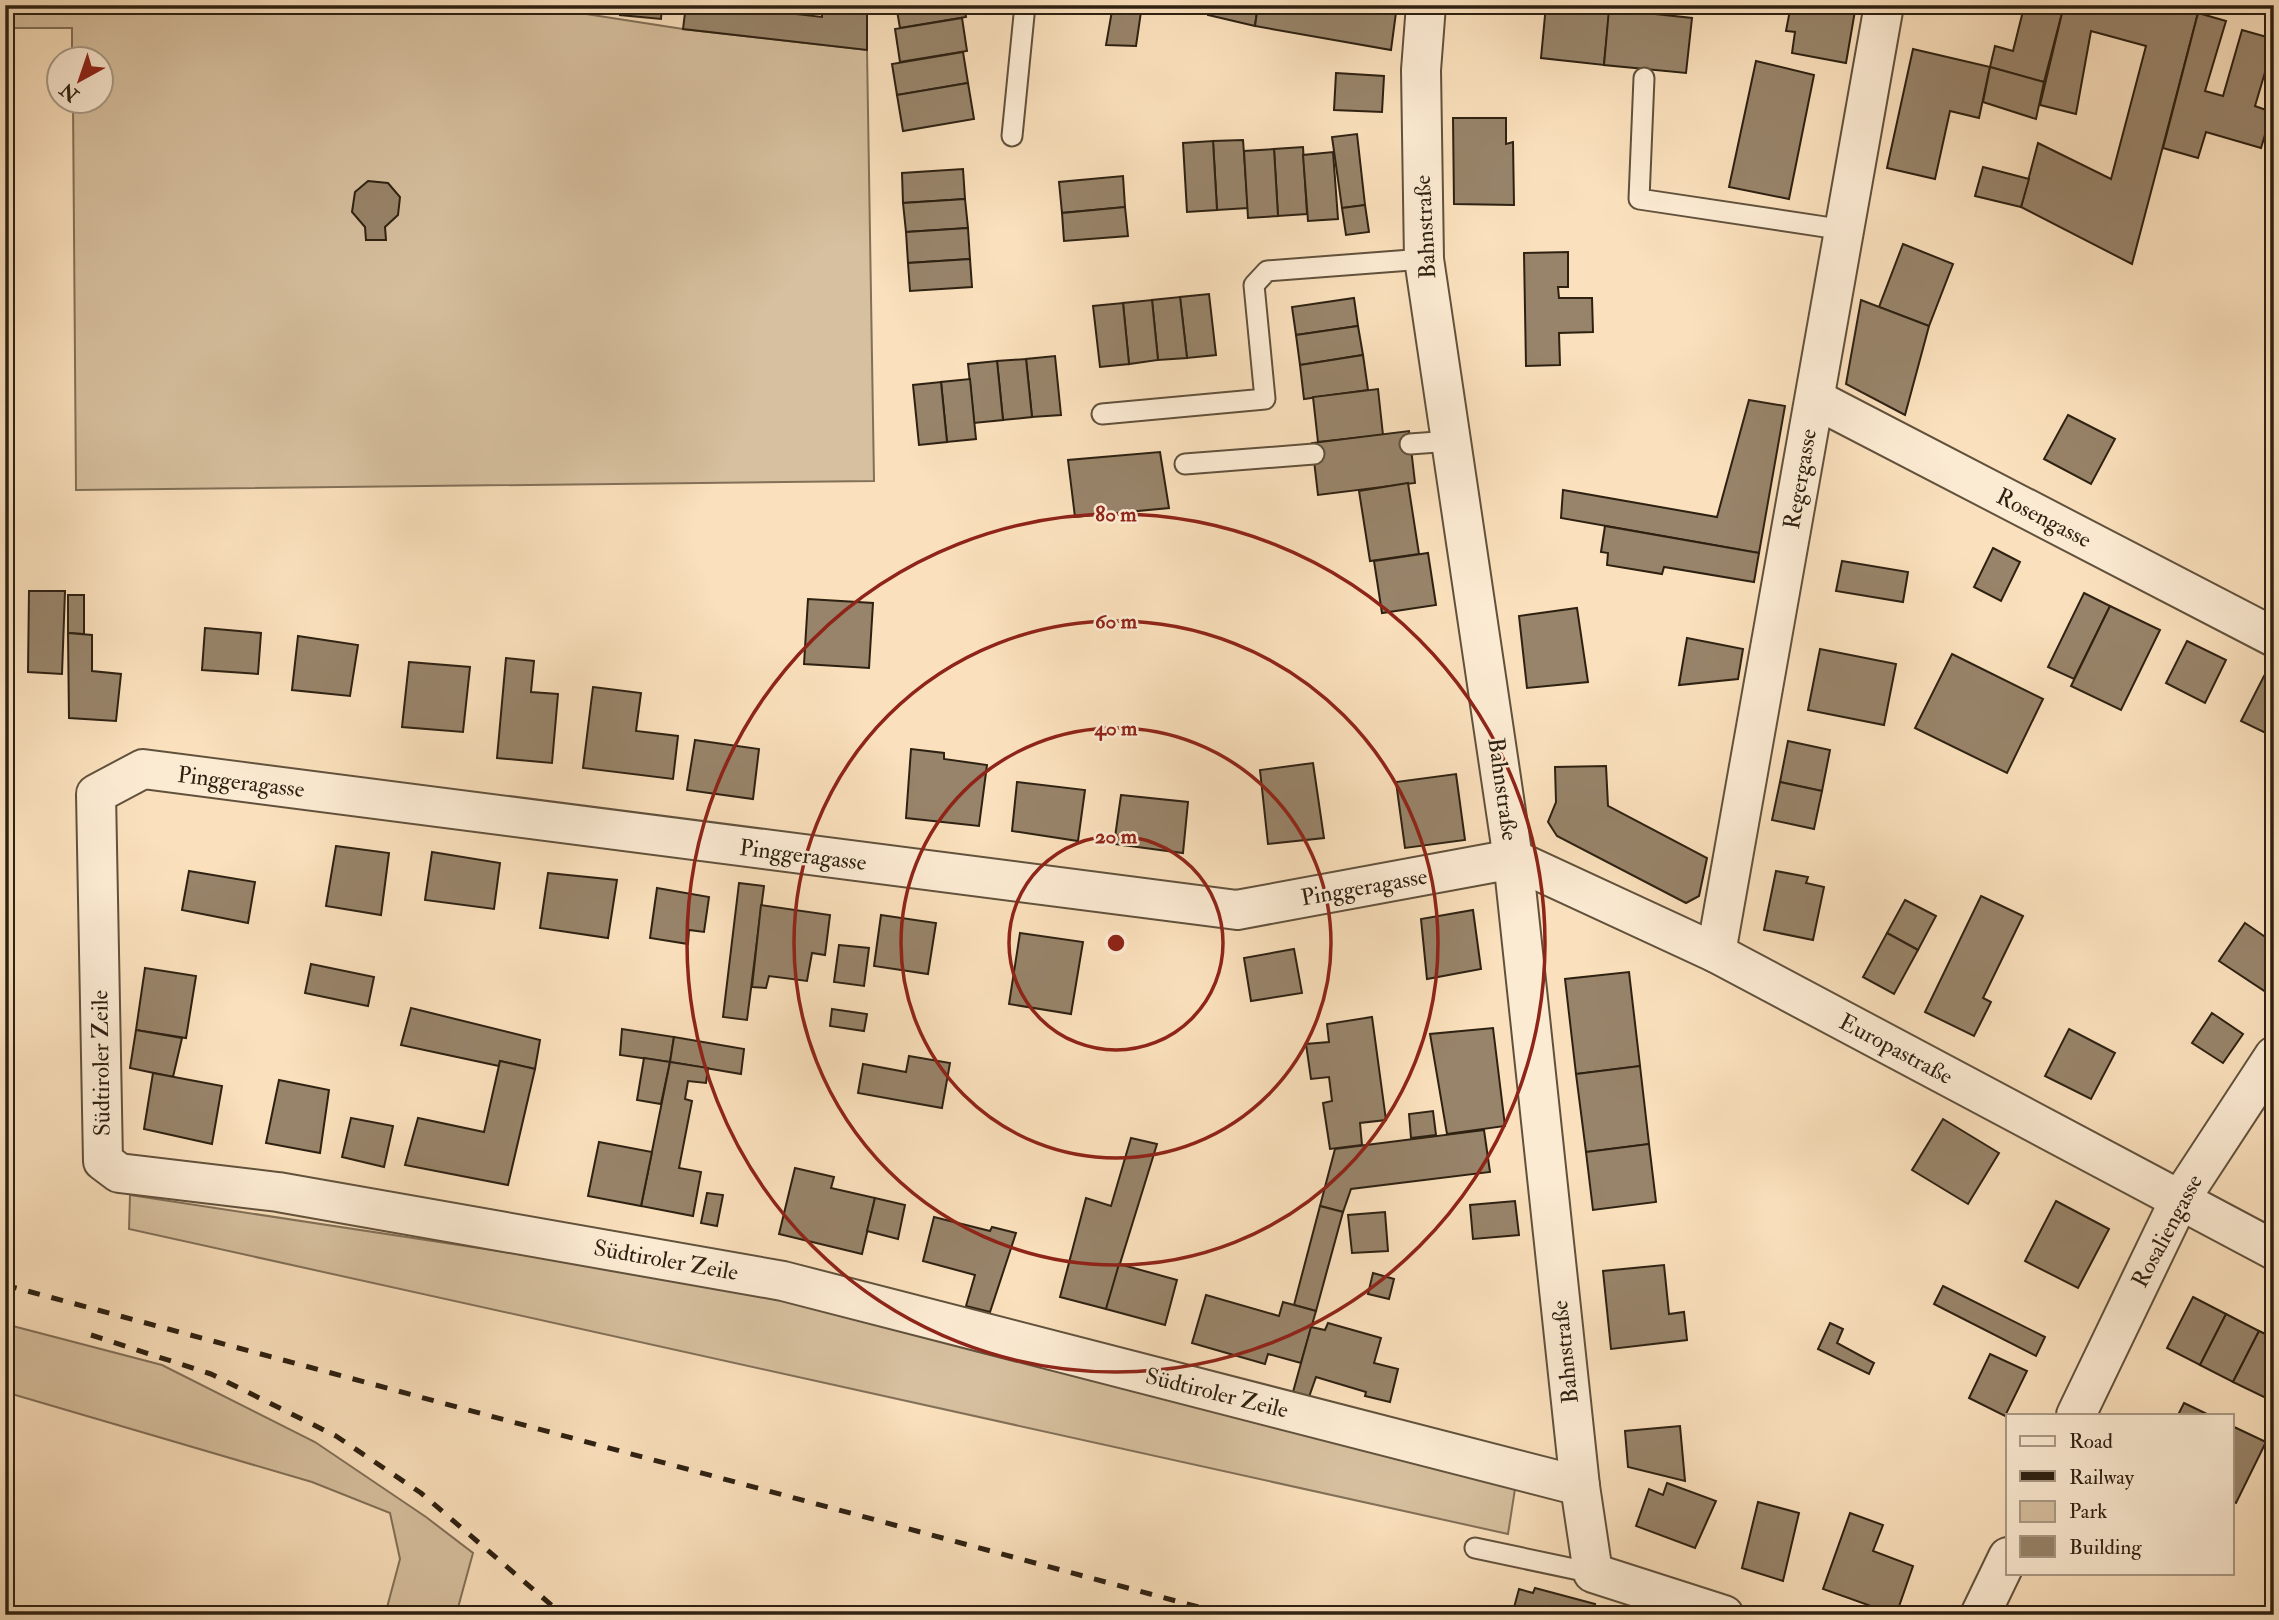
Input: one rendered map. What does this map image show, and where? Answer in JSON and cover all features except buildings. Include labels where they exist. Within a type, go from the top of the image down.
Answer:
[{"type":"street","name":"Bahnstraße","points":[[1426,5],[1421,70],[1424,259],[1513,859],[1580,1486],[1593,1573]]},
{"type":"street","name":"Regergasse","points":[[1717,953],[1884,5]]},
{"type":"street","name":"Rosengasse","points":[[1815,398],[2274,636]]},
{"type":"street","name":"Pinggeragasse","points":[[96,794],[143,769],[1237,910],[1513,859]]},
{"type":"street","name":"Südtiroler Zeile","points":[[96,794],[103,1161],[119,1173],[278,1192],[783,1281],[1580,1486]]},
{"type":"street","name":"Europastraße","points":[[1513,859],[1717,953],[2274,1250]]},
{"type":"street","name":"Rosaliengasse","points":[[2076,1414],[2179,1200],[2274,1056]]},
{"type":"street","points":[[1980,1615],[2006,1561]]},
{"type":"street","points":[[1593,1573],[1724,1615]]},
{"type":"lane","points":[[1012,136],[1025,5]]},
{"type":"lane","points":[[1644,78],[1639,199],[1844,230]]},
{"type":"lane","points":[[1102,414],[1265,399],[1254,285],[1267,271],[1424,259]]},
{"type":"lane","points":[[1410,444],[1451,440]]},
{"type":"lane","points":[[1185,464],[1314,454]]},
{"type":"lane","points":[[1475,1548],[1593,1573]]},
{"type":"green space","points":[[5,5],[528,5],[683,29],[867,50],[874,481],[76,490],[73,116],[116,116],[116,46],[72,46],[72,28],[5,28]]},
{"type":"green space","points":[[130,1195],[715,1284],[1018,1355],[1515,1489],[1508,1534],[129,1229]]},
{"type":"green space","points":[[5,1324],[162,1365],[315,1442],[426,1517],[473,1553],[456,1615],[385,1615],[400,1559],[390,1513],[312,1482],[5,1392]]},
{"type":"railway","points":[[5,1285],[1228,1615]]},
{"type":"railway","points":[[91,1335],[211,1374],[336,1436],[421,1493],[563,1615]]}]
